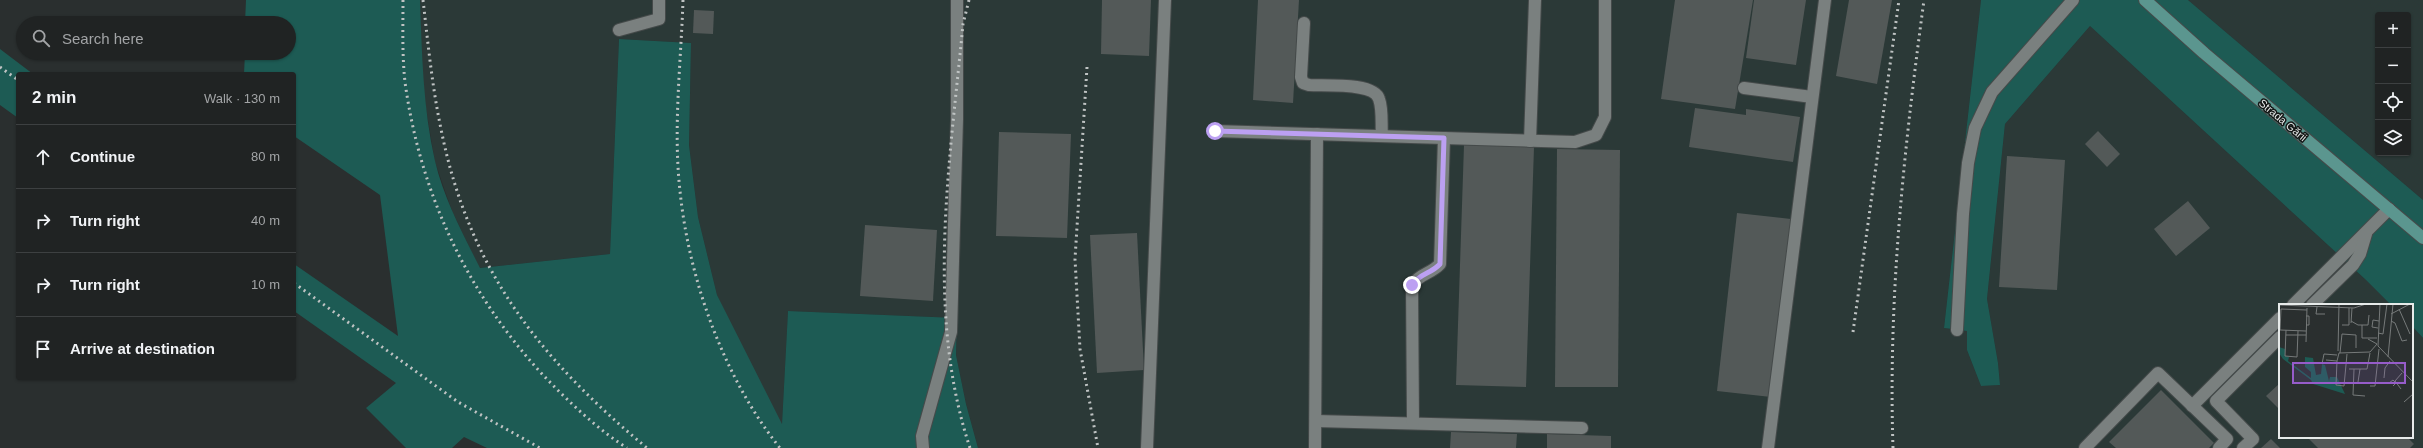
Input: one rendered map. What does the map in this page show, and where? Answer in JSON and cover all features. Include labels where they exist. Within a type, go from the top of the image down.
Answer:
[{"type":"main road","name":"Strada Gării","points":[[2145,0],[2204,53],[2423,238]]},
{"type":"street","points":[[619,30],[659,18],[659,0]]},
{"type":"street","points":[[923,448],[922,436],[951,332],[957,119],[957,0]]},
{"type":"street","points":[[1146,448],[1165,0]]},
{"type":"street","points":[[1530,141],[1535,0]]},
{"type":"street","points":[[1215,131],[1575,142],[1596,135],[1605,117],[1605,0]]},
{"type":"street","points":[[1768,448],[1825,0]]},
{"type":"street","points":[[1957,330],[1963,214],[1968,163],[1975,128],[1992,92],[2073,0]]},
{"type":"street","points":[[1304,23],[1301,77],[1303,83],[1309,85],[1365,88],[1374,92],[1379,99],[1382,136]]},
{"type":"street","points":[[1744,88],[1812,97]]},
{"type":"street","points":[[1315,448],[1317,134]]},
{"type":"street","points":[[1413,423],[1412,285],[1418,276],[1435,270],[1440,264],[1444,138]]},
{"type":"street","points":[[2294,304],[2389,209]]},
{"type":"street","points":[[2313,304],[2353,265],[2360,254],[2367,232]]},
{"type":"street","points":[[2192,406],[2279,319]]},
{"type":"street","points":[[2243,448],[2253,438],[2216,401],[2279,338]]},
{"type":"street","points":[[2085,448],[2158,373],[2227,440],[2219,448]]},
{"type":"street","points":[[1316,421],[1582,428]]},
{"type":"shaded area","points":[[420,0],[1981,0],[1944,328],[1967,331],[1967,350],[1981,386],[2000,385],[1998,363],[1987,299],[2005,124],[2090,26],[2366,280],[2390,304],[2279,304],[2279,438],[2413,438],[2413,327],[2423,338],[2423,448],[978,448],[966,404],[956,355],[957,318],[788,311],[782,425],[757,386],[717,295],[698,217],[689,145],[691,43],[619,39],[610,254],[479,268],[452,211],[435,162],[422,85]]},
{"type":"shaded area","points":[[2188,0],[2423,0],[2423,200]]},
{"type":"green space","points":[[246,0],[420,0],[422,61],[428,121],[435,161],[443,189],[480,268],[610,254],[619,39],[691,43],[689,145],[698,217],[717,295],[782,424],[788,311],[957,318],[956,355],[966,404],[978,448],[487,448],[464,437],[452,448],[406,448],[366,408],[396,383],[296,312],[296,265],[398,336],[380,195],[296,137],[296,72],[244,72],[245,60],[296,60],[296,16],[245,16]]},
{"type":"green space","points":[[1981,0],[2188,0],[2423,200],[2423,338],[2413,327],[2413,304],[2390,304],[2366,280],[2090,26],[2005,124],[1987,299],[1998,363],[2000,385],[1981,386],[1967,350],[1967,331],[1944,328]]},
{"type":"green space","points":[[0,49],[30,72],[16,72],[16,117],[0,105]]},
{"type":"building","points":[[1102,0],[1151,0],[1149,56],[1101,54]]},
{"type":"building","points":[[1258,0],[1299,0],[1293,103],[1253,100]]},
{"type":"building","points":[[1675,0],[1753,0],[1735,109],[1661,99]]},
{"type":"building","points":[[1754,0],[1806,0],[1796,65],[1746,58]]},
{"type":"building","points":[[1849,0],[1892,0],[1877,84],[1836,76]]},
{"type":"building","points":[[694,10],[714,11],[713,34],[693,33]]},
{"type":"building","points":[[1695,108],[1746,115],[1746,109],[1800,117],[1793,162],[1689,147]]},
{"type":"building","points":[[2098,131],[2120,154],[2107,167],[2085,144]]},
{"type":"building","points":[[999,132],[1071,134],[1067,238],[996,236]]},
{"type":"building","points":[[1464,145],[1534,147],[1526,387],[1456,385]]},
{"type":"building","points":[[1557,149],[1620,150],[1618,387],[1555,387]]},
{"type":"building","points":[[2007,156],[2065,160],[2057,290],[1999,287]]},
{"type":"building","points":[[2188,201],[2210,228],[2176,256],[2154,229]]},
{"type":"building","points":[[1737,213],[1791,219],[1771,397],[1717,391]]},
{"type":"building","points":[[865,225],[937,230],[933,301],[860,296]]},
{"type":"building","points":[[1137,233],[1144,370],[1097,373],[1090,235]]},
{"type":"building","points":[[2279,384],[2279,409],[2266,396]]},
{"type":"building","points":[[2161,390],[2214,443],[2209,448],[2116,448],[2109,442]]},
{"type":"building","points":[[1451,432],[1517,434],[1516,448],[1450,448]]},
{"type":"building","points":[[1547,434],[1611,436],[1611,448],[1547,448]]},
{"type":"building","points":[[2308,438],[2408,438],[2414,444],[2410,448],[2318,448]]},
{"type":"building","points":[[2271,439],[2280,448],[2261,448]]},
{"type":"railway","points":[[403,0],[404,72],[412,123],[422,163],[435,202],[451,239],[470,276],[491,310],[516,343],[543,375],[573,405],[604,432],[627,448]]},
{"type":"railway","points":[[423,0],[435,97],[453,179],[470,226],[490,268],[514,308],[542,345],[573,380],[608,414],[647,448]]},
{"type":"railway","points":[[683,0],[677,143],[680,191],[692,259],[712,327],[726,359],[742,391],[760,421],[780,448]]},
{"type":"railway","points":[[969,0],[963,24],[952,130],[945,237],[945,291],[948,344],[956,396],[970,448]]},
{"type":"railway","points":[[1853,332],[1899,0]]},
{"type":"railway","points":[[1893,448],[1892,392],[1895,280],[1904,168],[1924,0]]},
{"type":"railway","points":[[0,67],[16,79]]},
{"type":"railway","points":[[1087,67],[1075,259],[1080,349],[1098,448]]},
{"type":"railway","points":[[296,284],[458,402],[540,448]]},
{"type":"route","points":[[1215,131],[1444,138],[1440,264],[1435,270],[1418,276],[1412,285]]}]
